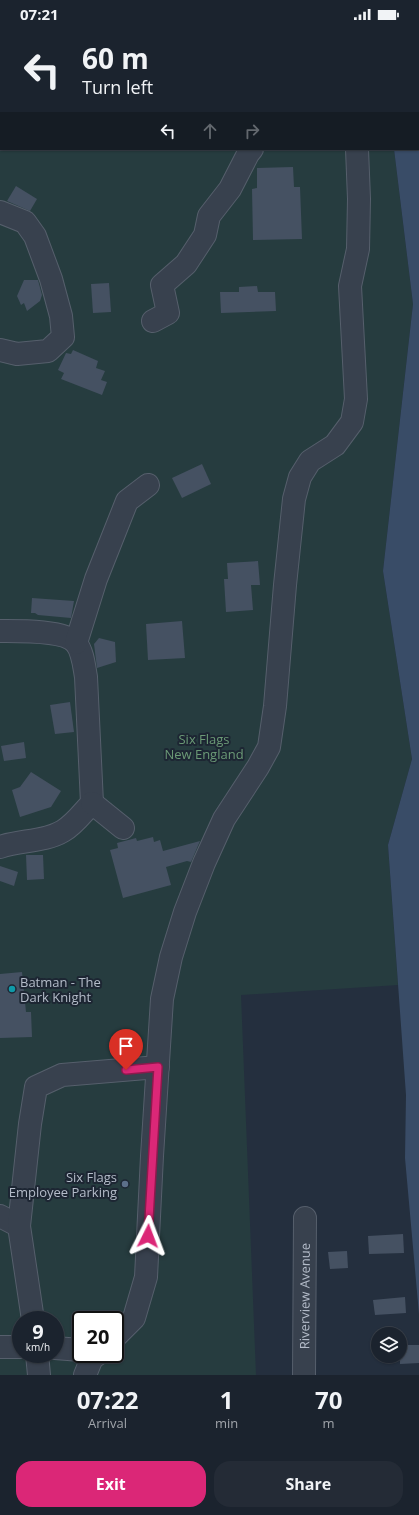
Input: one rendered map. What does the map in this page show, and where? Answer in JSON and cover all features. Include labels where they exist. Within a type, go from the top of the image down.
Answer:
[{"type":"street","points":[[153,321],[168,313],[162,285],[186,264],[205,234],[209,216],[230,189],[251,150]]},
{"type":"street","points":[[124,1328],[134,1318],[146,1277],[162,999],[171,957],[185,912],[204,863],[224,819],[269,747],[275,706],[294,499],[300,477],[310,461],[335,445],[352,422],[356,399],[350,286],[358,249],[359,199],[357,150]]},
{"type":"street","points":[[0,212],[25,222],[35,236],[53,285],[61,316],[63,337],[48,351],[17,354],[0,350]]},
{"type":"street","points":[[76,643],[96,579],[127,501],[148,485]]},
{"type":"street","points":[[0,630],[44,632],[68,638],[76,643],[82,658],[86,677],[92,802],[74,823],[63,831],[49,837],[0,847]]},
{"type":"street","points":[[92,802],[123,828]]},
{"type":"street","points":[[32,1311],[19,1226],[28,1138],[36,1087],[62,1075],[158,1067]]},
{"type":"street","points":[[0,1216],[19,1226]]},
{"type":"street","name":"Riverview Avenue","points":[[304,1375],[305,1218]]},
{"type":"street","points":[[0,1347],[12,1347]]},
{"type":"street","points":[[37,1363],[38,1375]]},
{"type":"street","points":[[85,1375],[90,1363]]},
{"type":"green space","name":"Six Flags New England","points":[[0,150],[394,150],[413,304],[383,571],[412,759],[388,845],[398,985],[241,995],[256,1375],[0,1375]]},
{"type":"water","points":[[394,150],[419,150],[419,1314],[405,1158],[406,1095],[388,845],[412,759],[383,571],[413,304]]},
{"type":"building","points":[[293,167],[294,187],[300,187],[302,239],[253,240],[252,189],[257,188],[257,168]]},
{"type":"building","points":[[16,186],[37,199],[30,211],[7,201]]},
{"type":"building","points":[[24,280],[38,280],[42,295],[40,301],[27,311],[24,303],[21,305],[17,296]]},
{"type":"building","points":[[109,283],[111,312],[93,313],[91,284]]},
{"type":"building","points":[[257,286],[258,292],[275,292],[276,311],[221,313],[220,292],[239,292],[239,287]]},
{"type":"building","points":[[73,350],[98,361],[96,368],[105,371],[101,380],[107,382],[102,395],[61,379],[64,373],[58,370],[66,353],[71,354]]},
{"type":"building","points":[[202,464],[211,484],[182,498],[172,478]]},
{"type":"building","points":[[258,561],[260,585],[251,585],[253,610],[226,612],[224,579],[228,579],[227,563]]},
{"type":"building","points":[[32,598],[74,601],[71,618],[31,613]]},
{"type":"building","points":[[182,621],[185,658],[148,660],[146,624]]},
{"type":"building","points":[[99,638],[115,642],[116,662],[97,668],[94,644]]},
{"type":"building","points":[[70,702],[74,732],[55,734],[50,705]]},
{"type":"building","points":[[24,742],[26,758],[4,761],[1,746]]},
{"type":"building","points":[[31,772],[61,791],[51,807],[20,817],[12,790],[20,787]]},
{"type":"building","points":[[153,837],[154,842],[160,840],[163,851],[200,841],[191,862],[187,861],[166,867],[171,885],[123,898],[110,850],[118,848],[117,843],[136,838],[137,841]]},
{"type":"building","points":[[26,855],[43,855],[44,879],[27,880]]},
{"type":"building","points":[[0,866],[18,872],[14,886],[0,881]]},
{"type":"building","points":[[22,972],[26,1012],[31,1012],[32,1037],[0,1038],[0,974]]},
{"type":"building","points":[[403,1234],[404,1253],[369,1254],[368,1236]]},
{"type":"building","points":[[347,1251],[348,1268],[330,1269],[328,1252]]},
{"type":"building","points":[[405,1297],[406,1313],[375,1315],[373,1300]]},
{"type":"building","points":[[407,1345],[419,1345],[419,1363],[400,1364],[407,1363]]},
{"type":"place","name":"Batman - The Dark Knight","points":[[12,989]]},
{"type":"place","name":"Six Flags Employee Parking","points":[[125,1184]]},
{"type":"route","points":[[126,1070],[158,1067],[148,1236]]}]
